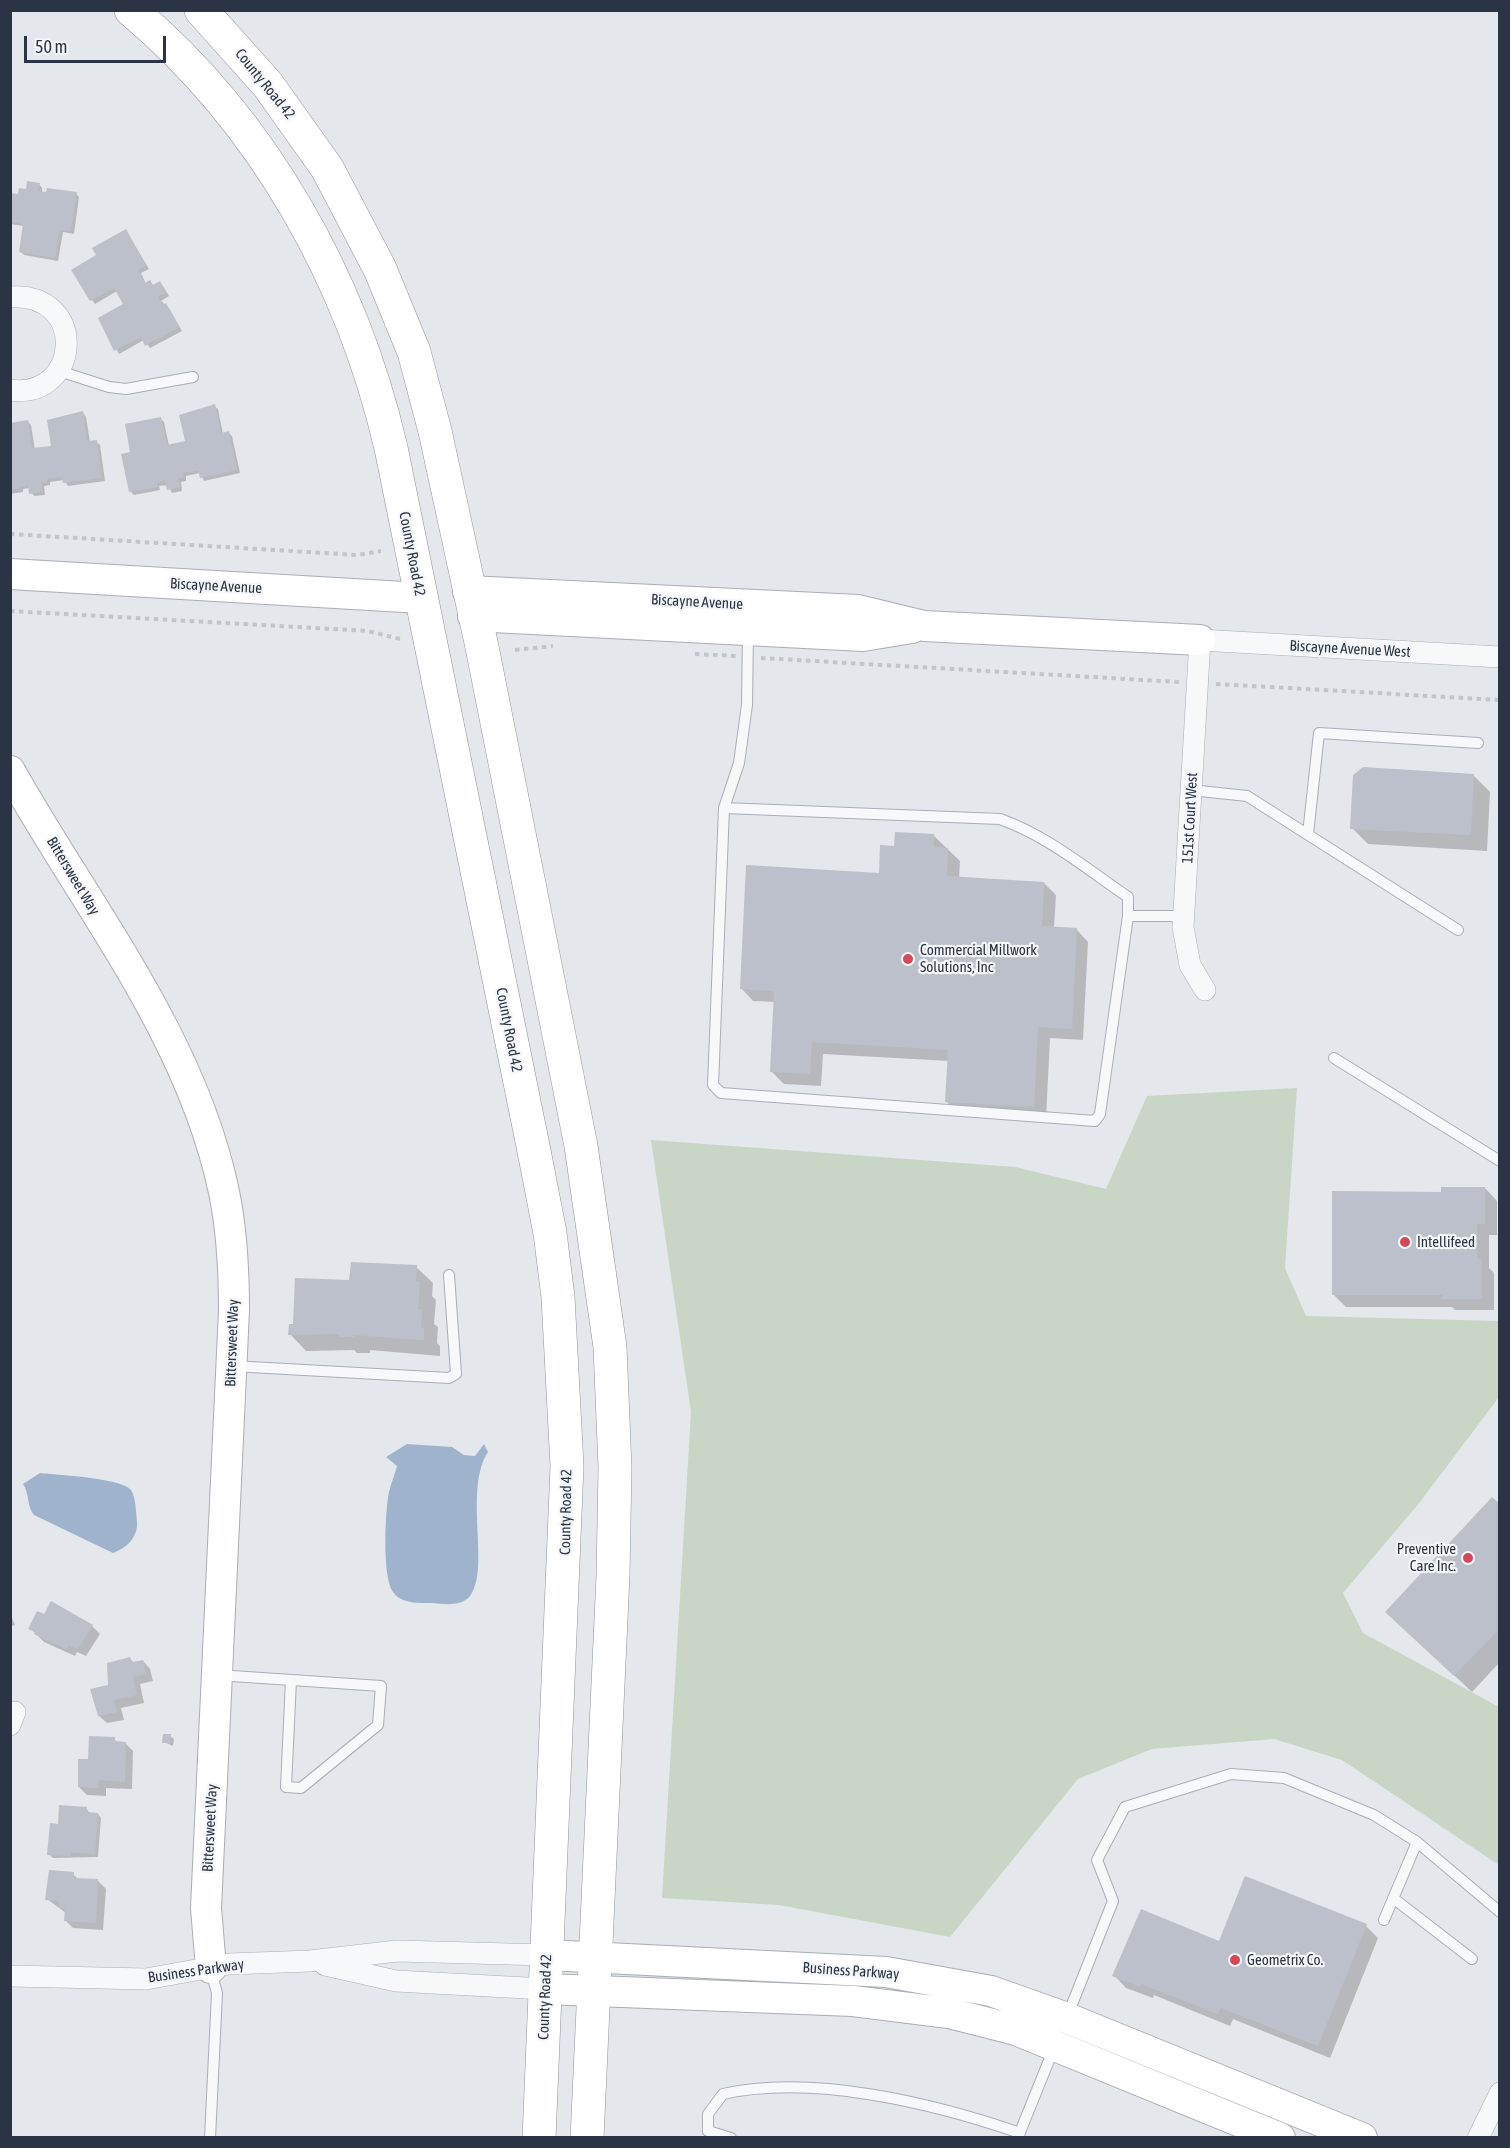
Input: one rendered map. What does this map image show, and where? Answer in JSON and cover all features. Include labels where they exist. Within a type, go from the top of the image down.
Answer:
[{"type":"highway","name":"County Road 42","points":[[131,10],[197,74],[253,142],[299,212],[319,249],[356,328],[371,370],[391,448],[534,1151],[549,1233],[559,1308],[566,1410],[567,1515],[539,2138]]},
{"type":"highway","name":"County Road 42","points":[[201,10],[268,85],[327,168],[380,269],[414,352],[471,603],[581,1146],[610,1347],[614,1518],[587,2138]]},
{"type":"street","points":[[10,297],[28,297],[44,302],[56,313],[65,327],[68,343],[65,360],[59,371],[45,385],[29,391],[10,390]]},
{"type":"street","name":"Biscayne Avenue","points":[[10,574],[421,598]]},
{"type":"street","name":"Biscayne Avenue","points":[[471,603],[858,610],[924,627]]},
{"type":"street","name":"Biscayne Avenue","points":[[471,603],[747,643],[863,636],[924,627],[1200,640]]},
{"type":"street","name":"Biscayne Avenue West","points":[[1200,640],[1500,657]]},
{"type":"street","name":"151st Court West","points":[[1200,640],[1183,927],[1190,965],[1205,990]]},
{"type":"street","name":"Bittersweet Way","points":[[10,771],[147,995],[179,1057],[204,1122],[224,1190],[232,1246],[234,1310],[206,1908],[211,1968]]},
{"type":"street","name":"Business Parkway","points":[[10,1976],[146,1979],[229,1964],[310,1962],[397,1951],[547,1955],[886,1972],[991,1991],[1067,2018],[1362,2138]]},
{"type":"street","name":"Business Parkway","points":[[310,1962],[396,1981],[853,2001],[918,2007],[1016,2030],[1280,2138]]},
{"type":"street","points":[[1478,2138],[1500,2093]]},
{"type":"lane","points":[[59,371],[110,387],[126,389],[193,377]]},
{"type":"lane","points":[[724,808],[999,819],[1016,824],[1065,853],[1128,897],[1128,916],[1100,1114],[1095,1121],[721,1093],[713,1085],[724,808],[740,763],[747,705],[747,643]]},
{"type":"lane","points":[[1308,834],[1319,733],[1478,742]]},
{"type":"lane","points":[[1191,790],[1247,796],[1458,930]]},
{"type":"lane","points":[[1128,916],[1184,916]]},
{"type":"lane","points":[[1334,1058],[1500,1161]]},
{"type":"lane","points":[[232,1366],[449,1378],[456,1374],[449,1275]]},
{"type":"lane","points":[[217,1675],[381,1686],[378,1725],[301,1788],[286,1787],[291,1680]]},
{"type":"lane","points":[[1067,2018],[1113,1901],[1097,1860],[1125,1807],[1232,1774],[1284,1778],[1374,1815],[1417,1842],[1500,1912]]},
{"type":"lane","points":[[1384,1920],[1417,1842]]},
{"type":"lane","points":[[1393,1898],[1472,1959]]},
{"type":"lane","points":[[210,2138],[217,1993],[211,1968]]},
{"type":"lane","points":[[731,2138],[708,2131],[708,2114],[723,2094],[745,2089],[793,2086],[868,2094],[988,2122],[1019,2135],[1055,2045]]},
{"type":"path","points":[[10,534],[357,555],[381,551]]},
{"type":"path","points":[[10,611],[368,631],[410,641]]},
{"type":"path","points":[[687,653],[747,643],[1197,683],[1500,700]]},
{"type":"path","points":[[515,650],[558,646]]},
{"type":"green space","points":[[1297,1088],[1285,1268],[1306,1316],[1499,1321],[1499,1397],[1420,1502],[1343,1593],[1363,1633],[1499,1707],[1499,1865],[1342,1760],[1274,1739],[1152,1749],[1078,1779],[950,1937],[779,1905],[662,1898],[691,1412],[651,1140],[1015,1167],[1106,1189],[1147,1096]]},
{"type":"water","points":[[407,1444],[452,1447],[464,1455],[475,1456],[484,1444],[488,1452],[481,1468],[478,1487],[476,1584],[470,1596],[462,1602],[447,1604],[410,1602],[396,1596],[390,1584],[385,1544],[386,1514],[389,1492],[397,1466],[386,1457]]},
{"type":"water","points":[[40,1473],[103,1480],[131,1490],[135,1501],[137,1522],[134,1537],[123,1548],[113,1553],[34,1515],[23,1484]]},
{"type":"building","points":[[27,181],[40,183],[38,191],[46,192],[47,188],[77,192],[71,231],[60,230],[55,258],[19,252],[23,224],[10,222],[10,193],[18,194],[19,188],[26,189]]},
{"type":"building","points":[[126,229],[146,265],[138,270],[145,283],[150,280],[153,285],[160,281],[166,292],[158,297],[163,305],[166,303],[179,327],[145,346],[141,337],[114,351],[98,318],[123,304],[114,288],[90,301],[71,270],[96,255],[92,248]]},
{"type":"building","points":[[215,404],[221,433],[229,431],[237,470],[200,478],[198,470],[183,473],[184,477],[178,479],[180,487],[167,490],[165,481],[157,483],[158,487],[129,492],[121,454],[130,452],[125,424],[161,417],[167,445],[185,441],[179,415]]},
{"type":"building","points":[[83,411],[87,441],[97,440],[102,478],[63,483],[62,477],[47,479],[47,482],[41,483],[42,492],[29,494],[28,485],[10,491],[10,423],[28,420],[32,448],[51,446],[47,420]]},
{"type":"building","points":[[1363,767],[1474,774],[1471,835],[1350,829],[1353,775]]},
{"type":"building","name":"Commercial Millwork Solutions, Inc","points":[[895,832],[934,834],[934,847],[948,848],[947,876],[1044,882],[1042,926],[1077,928],[1072,1029],[1038,1027],[1034,1107],[945,1102],[948,1050],[812,1042],[810,1074],[770,1072],[774,991],[740,989],[746,865],[879,873],[880,845],[894,846]]},
{"type":"building","name":"Intellifeed","points":[[1441,1187],[1485,1187],[1485,1224],[1477,1224],[1477,1259],[1482,1260],[1482,1299],[1442,1299],[1442,1295],[1332,1295],[1332,1191],[1441,1192]]},
{"type":"building","points":[[351,1262],[417,1265],[416,1281],[420,1282],[418,1309],[422,1309],[421,1328],[424,1328],[424,1340],[354,1335],[354,1337],[339,1337],[339,1334],[288,1335],[289,1324],[293,1324],[295,1278],[349,1280]]},
{"type":"building","name":"Preventive Care Inc.","points":[[1492,1497],[1500,1504],[1500,1628],[1454,1676],[1385,1612]]},
{"type":"building","points":[[51,1601],[93,1625],[78,1649],[69,1645],[66,1649],[28,1629],[37,1611],[44,1614]]},
{"type":"building","points":[[130,1657],[132,1662],[143,1660],[146,1674],[133,1677],[137,1695],[114,1700],[117,1712],[98,1716],[90,1689],[108,1685],[107,1663]]},
{"type":"building","points":[[163,1734],[171,1734],[170,1743],[162,1743]]},
{"type":"building","points":[[89,1736],[115,1737],[115,1741],[126,1742],[125,1782],[99,1780],[98,1788],[78,1787],[78,1759],[88,1759]]},
{"type":"building","points":[[59,1805],[87,1807],[87,1812],[98,1813],[95,1854],[71,1852],[71,1856],[47,1855],[50,1823],[58,1824]]},
{"type":"building","points":[[49,1870],[74,1872],[74,1878],[98,1879],[96,1923],[64,1921],[65,1909],[59,1908],[59,1901],[45,1900]]},
{"type":"building","name":"Geometrix Co.","points":[[1245,1876],[1367,1924],[1318,2046],[1221,2008],[1218,2014],[1141,1984],[1140,1987],[1112,1976],[1141,1909],[1219,1941]]},
{"type":"place","name":"Commercial Millwork Solutions, Inc","points":[[908,959]]},
{"type":"place","name":"Intellifeed","points":[[1405,1242]]},
{"type":"place","name":"Preventive Care Inc.","points":[[1468,1558]]},
{"type":"place","name":"Geometrix Co.","points":[[1235,1960]]}]
